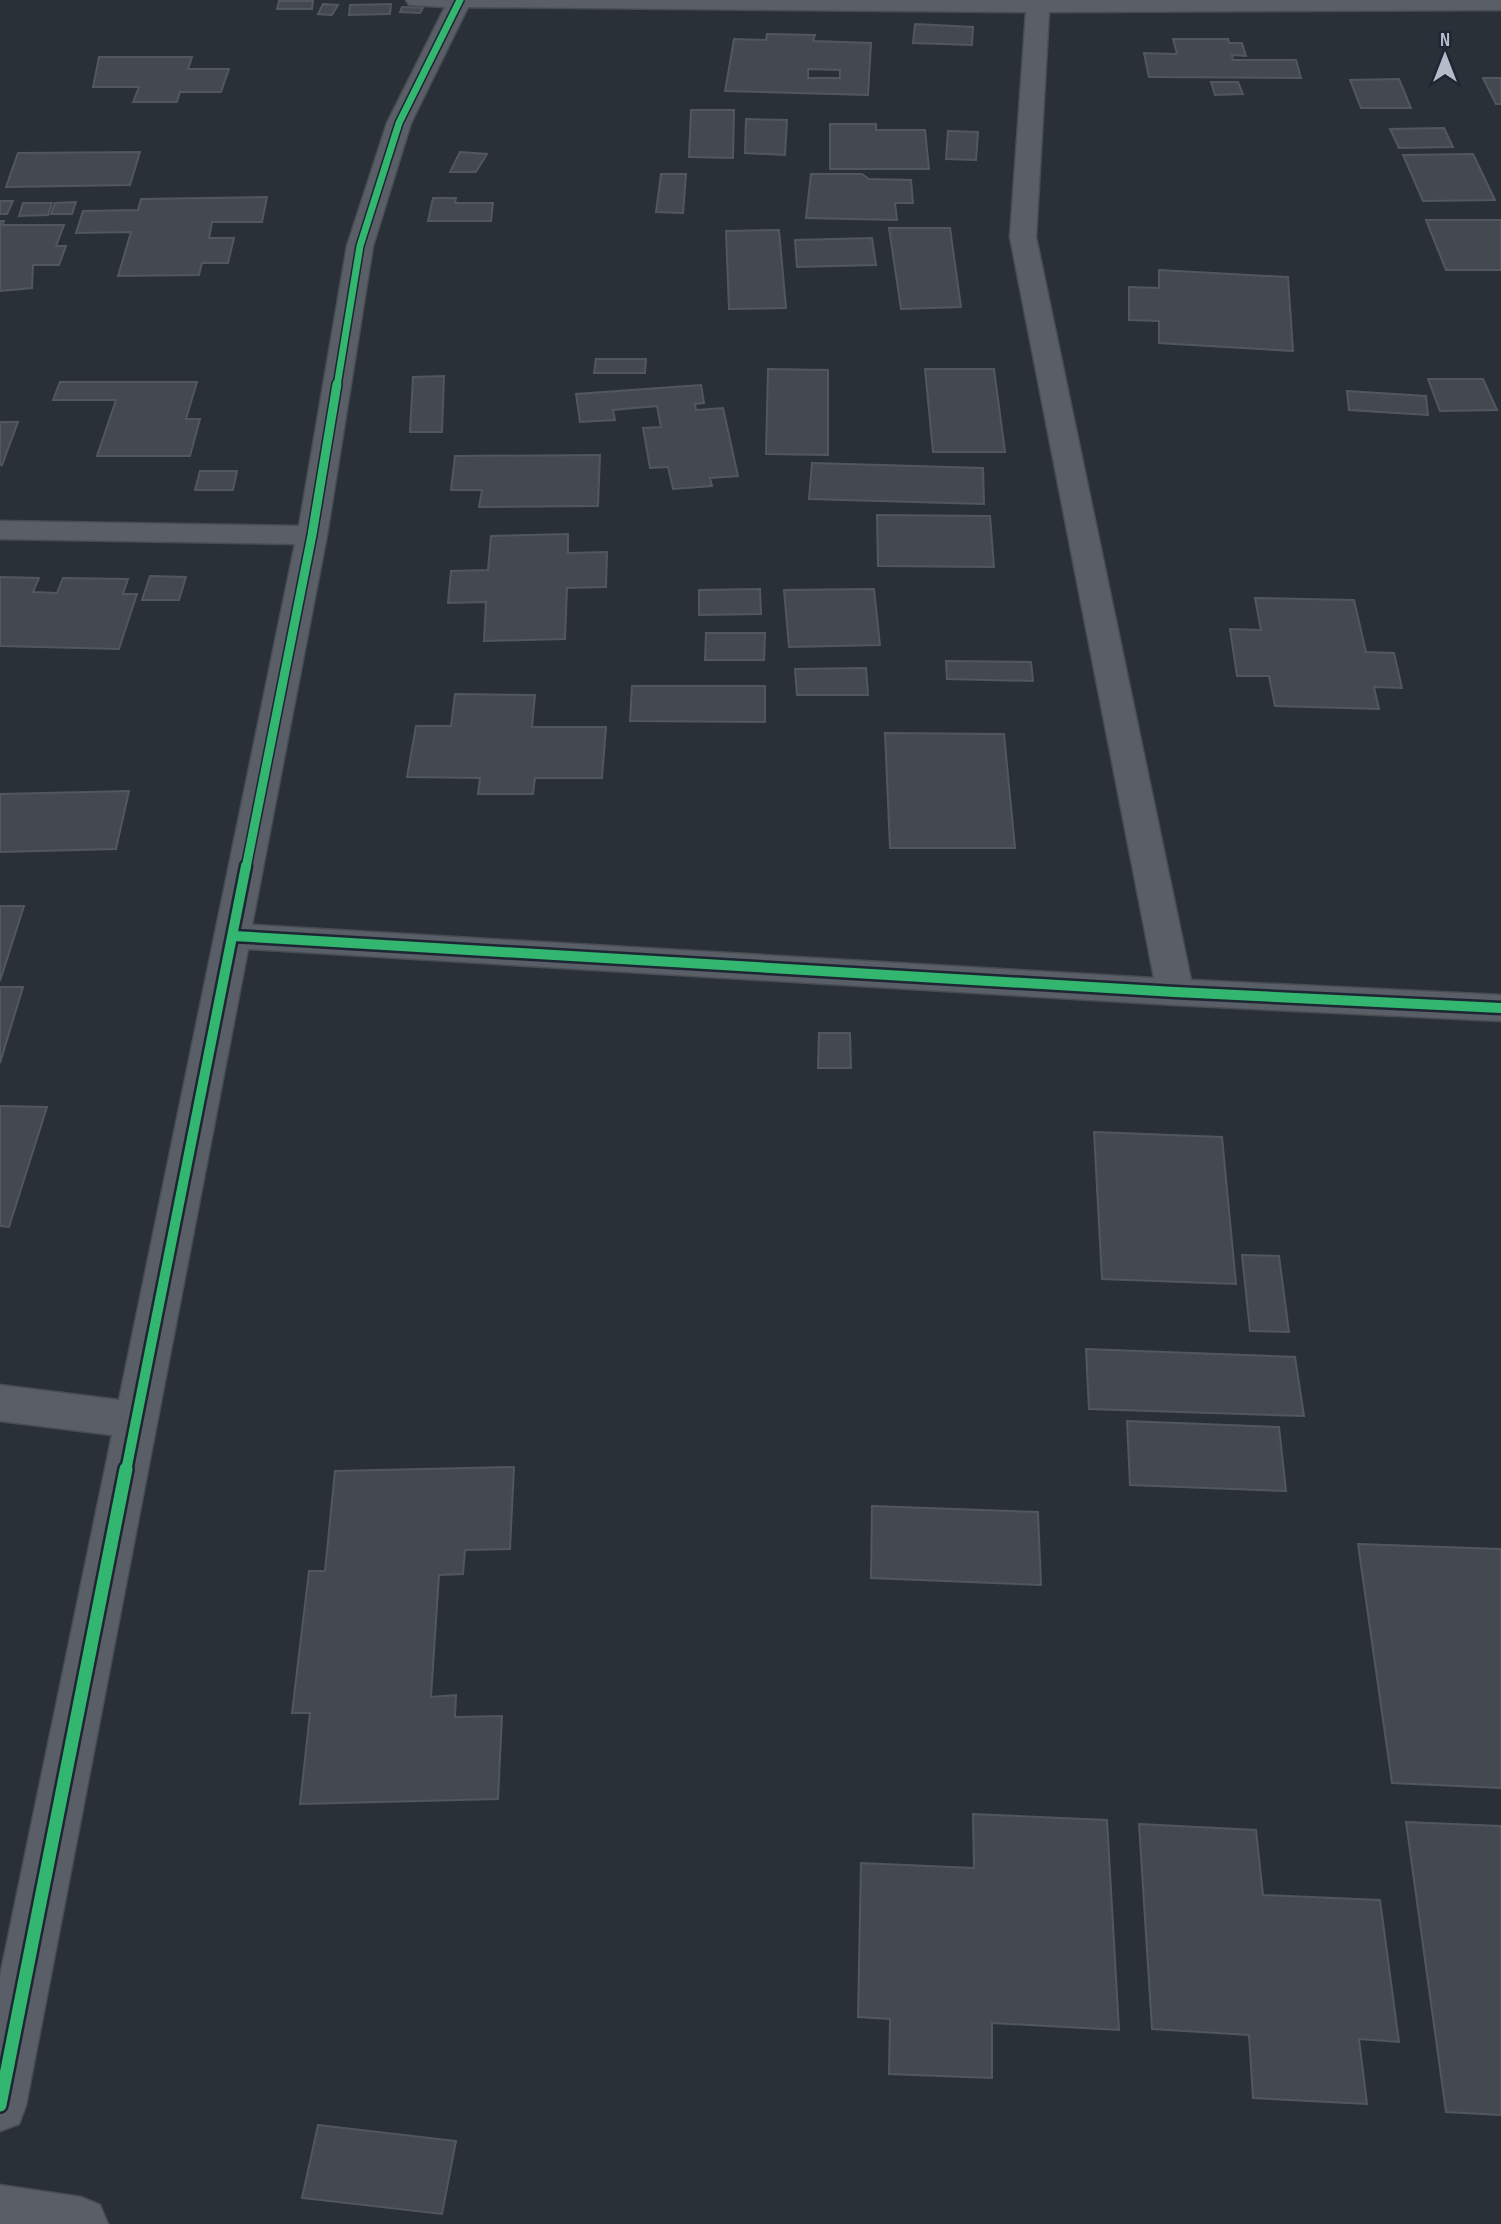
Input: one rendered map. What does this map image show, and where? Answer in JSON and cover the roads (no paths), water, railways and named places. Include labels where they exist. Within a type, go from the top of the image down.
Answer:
[{"type":"street","points":[[417,0],[1038,5],[1501,3]]},
{"type":"street","points":[[0,2105],[312,536],[360,246],[399,123],[460,0]]},
{"type":"street","points":[[1038,5],[1023,237],[1175,992]]},
{"type":"street","points":[[0,530],[312,536]]},
{"type":"street","points":[[234,936],[1175,992],[1501,1008]]},
{"type":"street","points":[[0,1404],[136,1420]]},
{"type":"street","points":[[0,2212],[81,2224]]}]
